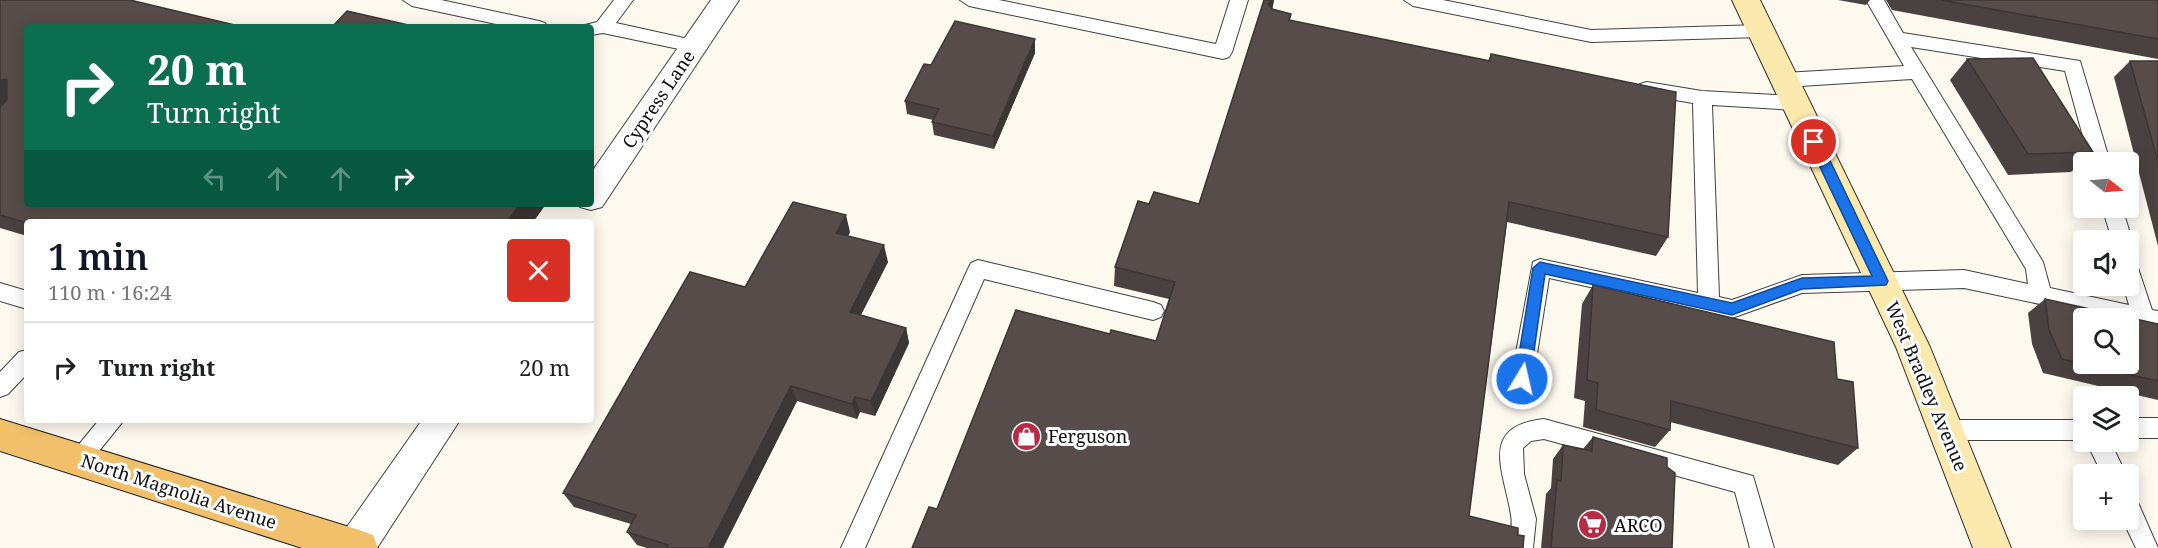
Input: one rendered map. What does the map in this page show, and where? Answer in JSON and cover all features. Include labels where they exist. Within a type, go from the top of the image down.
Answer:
[{"type":"main road","name":"West Bradley Avenue","points":[[1746,0],[1913,347],[1992,548]]},
{"type":"main road","name":"North Magnolia Avenue","points":[[0,435],[358,548]]},
{"type":"street","name":"Cypress Lane","points":[[594,194],[725,0]]},
{"type":"street","points":[[358,548],[440,423]]},
{"type":"lane","points":[[412,0],[525,24]]},
{"type":"lane","points":[[597,28],[624,0]]},
{"type":"lane","points":[[969,0],[1223,52],[1239,0]]},
{"type":"lane","points":[[1413,0],[1591,36],[1761,31]]},
{"type":"lane","points":[[1875,0],[2036,268],[2041,295]]},
{"type":"lane","points":[[597,28],[693,46]]},
{"type":"lane","points":[[1897,38],[2073,66],[2097,152]]},
{"type":"lane","points":[[1631,86],[1702,98],[1790,91],[1917,72]]},
{"type":"lane","points":[[1702,98],[1709,304]]},
{"type":"lane","points":[[853,548],[978,268],[1153,311]]},
{"type":"lane","points":[[1522,379],[1540,268],[1732,309],[1802,284],[1964,279],[2151,319]]},
{"type":"lane","points":[[2139,291],[2151,319]]},
{"type":"lane","points":[[0,292],[24,299]]},
{"type":"lane","points":[[0,387],[24,361]]},
{"type":"lane","points":[[79,459],[110,423]]},
{"type":"lane","points":[[2139,428],[2158,428]]},
{"type":"lane","points":[[1521,548],[1524,517],[1510,463],[1515,440],[1531,429],[1544,429],[1745,484],[1762,548]]},
{"type":"lane","points":[[1946,430],[2073,430]]},
{"type":"lane","points":[[2139,529],[2148,548]]},
{"type":"building","points":[[0,0],[130,0],[230,24],[24,24],[24,207],[518,207],[509,219],[24,219],[24,222],[0,215],[0,107],[7,100],[7,79],[0,80]]},
{"type":"building","points":[[1264,0],[1272,0],[1268,4],[1272,9],[1291,14],[1289,20],[1490,61],[1491,54],[1676,92],[1668,237],[1509,202],[1469,516],[1518,528],[1518,535],[1524,536],[1523,548],[912,548],[929,507],[937,509],[1016,310],[1110,334],[1111,330],[1156,341],[1175,282],[1115,267],[1138,201],[1149,204],[1154,192],[1199,204]]},
{"type":"building","points":[[1941,0],[2158,0],[2158,39]]},
{"type":"building","points":[[347,11],[404,24],[335,24]]},
{"type":"building","points":[[955,21],[1035,39],[993,136],[932,122],[939,109],[905,101],[924,64],[931,65]]},
{"type":"building","points":[[2033,58],[2093,152],[2028,154],[1967,59]]},
{"type":"building","points":[[2130,61],[2158,61],[2158,162]]},
{"type":"building","points":[[793,202],[846,215],[836,233],[884,245],[850,312],[906,328],[871,401],[855,397],[852,404],[791,386],[708,548],[666,548],[668,545],[627,532],[636,515],[563,493],[690,272],[745,287]]},
{"type":"building","points":[[1593,285],[1834,342],[1837,379],[1853,382],[1858,448],[1671,401],[1670,430],[1596,410],[1598,383],[1587,380]]},
{"type":"building","points":[[2045,299],[2086,308],[2073,308],[2073,362],[2062,359],[2049,330]]},
{"type":"building","points":[[2139,320],[2158,324],[2158,381],[2127,374],[2139,374]]},
{"type":"building","points":[[1593,437],[1667,458],[1667,467],[1675,473],[1672,548],[1551,548],[1557,480],[1561,481],[1563,445],[1592,451]]},
{"type":"place","name":"Ferguson","points":[[1027,436]]},
{"type":"place","name":"ARCO","points":[[1593,525]]},
{"type":"route","points":[[1522,379],[1540,268],[1732,309],[1802,284],[1881,281],[1814,142]]}]
